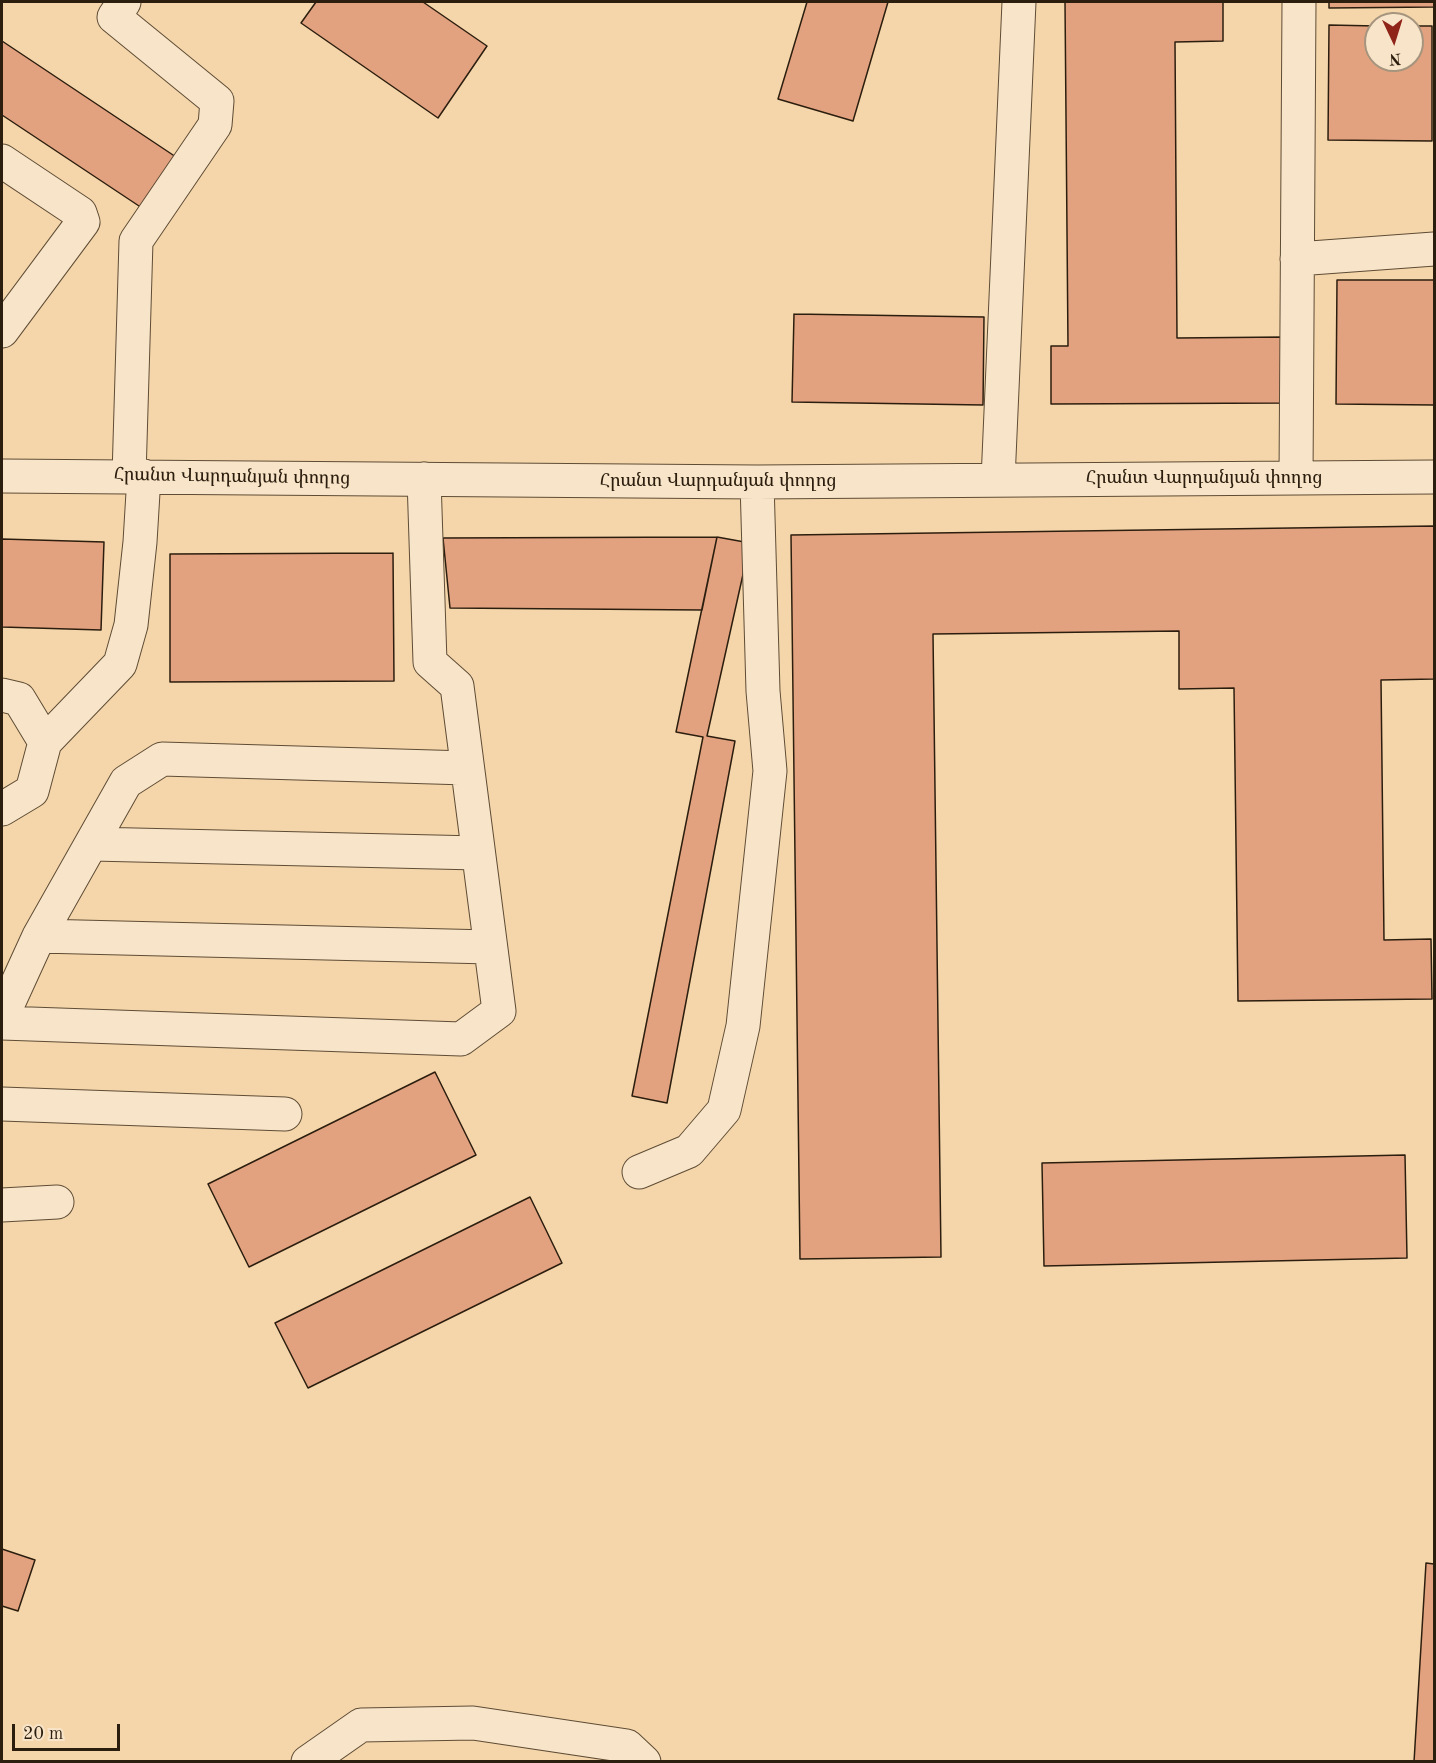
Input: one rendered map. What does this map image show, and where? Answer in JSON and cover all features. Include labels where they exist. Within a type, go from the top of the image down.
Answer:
[{"type":"street","points":[[2,809],[33,791],[45,742],[120,664],[131,625],[136,476],[136,241],[215,125],[217,101],[114,17],[124,2]]},
{"type":"street","points":[[999,480],[1019,2]]},
{"type":"street","points":[[1296,477],[1299,2]]},
{"type":"street","points":[[2,331],[83,222],[83,216],[80,213],[6,174]]},
{"type":"street","points":[[1297,259],[1434,249]]},
{"type":"street","name":"Հրանտ Վարդանյան փողոց","points":[[2,476],[757,482],[1434,477]]},
{"type":"street","points":[[2,1023],[461,1039],[499,1011],[457,687],[430,662],[424,479]]},
{"type":"street","points":[[639,1172],[689,1151],[724,1110],[743,1026],[770,771],[764,692],[757,482]]},
{"type":"street","points":[[2,695],[19,699],[45,742]]},
{"type":"street","points":[[2,1017],[39,936],[126,782],[162,759],[467,768]]},
{"type":"street","points":[[92,844],[478,853]]},
{"type":"street","points":[[39,936],[490,947]]},
{"type":"street","points":[[2,1104],[285,1114]]},
{"type":"street","points":[[2,1205],[57,1202]]},
{"type":"street","points":[[308,1761],[360,1725],[473,1723],[627,1746],[644,1761]]},
{"type":"building","points":[[316,2],[423,2],[487,46],[438,118],[301,23]]},
{"type":"building","points":[[807,2],[888,2],[853,121],[778,99]]},
{"type":"building","points":[[1065,2],[1223,2],[1223,41],[1175,42],[1177,338],[1285,337],[1286,403],[1051,404],[1051,346],[1068,346]]},
{"type":"building","points":[[1329,2],[1434,2],[1434,7],[1329,8]]},
{"type":"building","points":[[1329,25],[1364,26],[1364,72],[1424,72],[1424,26],[1432,26],[1432,141],[1328,140]]},
{"type":"building","points":[[2,41],[176,157],[142,208],[2,115]]},
{"type":"building","points":[[1337,280],[1434,280],[1434,405],[1336,404]]},
{"type":"building","points":[[794,314],[984,317],[983,405],[792,402]]},
{"type":"building","points":[[1434,526],[1434,679],[1381,680],[1384,940],[1431,939],[1432,999],[1238,1001],[1234,688],[1179,689],[1179,631],[933,634],[941,1257],[800,1259],[791,535]]},
{"type":"building","points":[[717,537],[702,610],[450,608],[443,538]]},
{"type":"building","points":[[717,537],[750,543],[707,736],[735,741],[667,1103],[632,1096],[703,737],[676,732]]},
{"type":"building","points":[[2,539],[104,542],[101,630],[2,627]]},
{"type":"building","points":[[393,553],[394,681],[170,682],[170,554]]},
{"type":"building","points":[[435,1072],[476,1155],[249,1267],[208,1184]]},
{"type":"building","points":[[1405,1155],[1407,1258],[1044,1266],[1042,1163]]},
{"type":"building","points":[[530,1197],[562,1263],[308,1388],[275,1323]]},
{"type":"building","points":[[2,1549],[35,1560],[18,1611],[2,1606]]},
{"type":"building","points":[[1426,1563],[1434,1564],[1434,1762],[1414,1762]]}]
